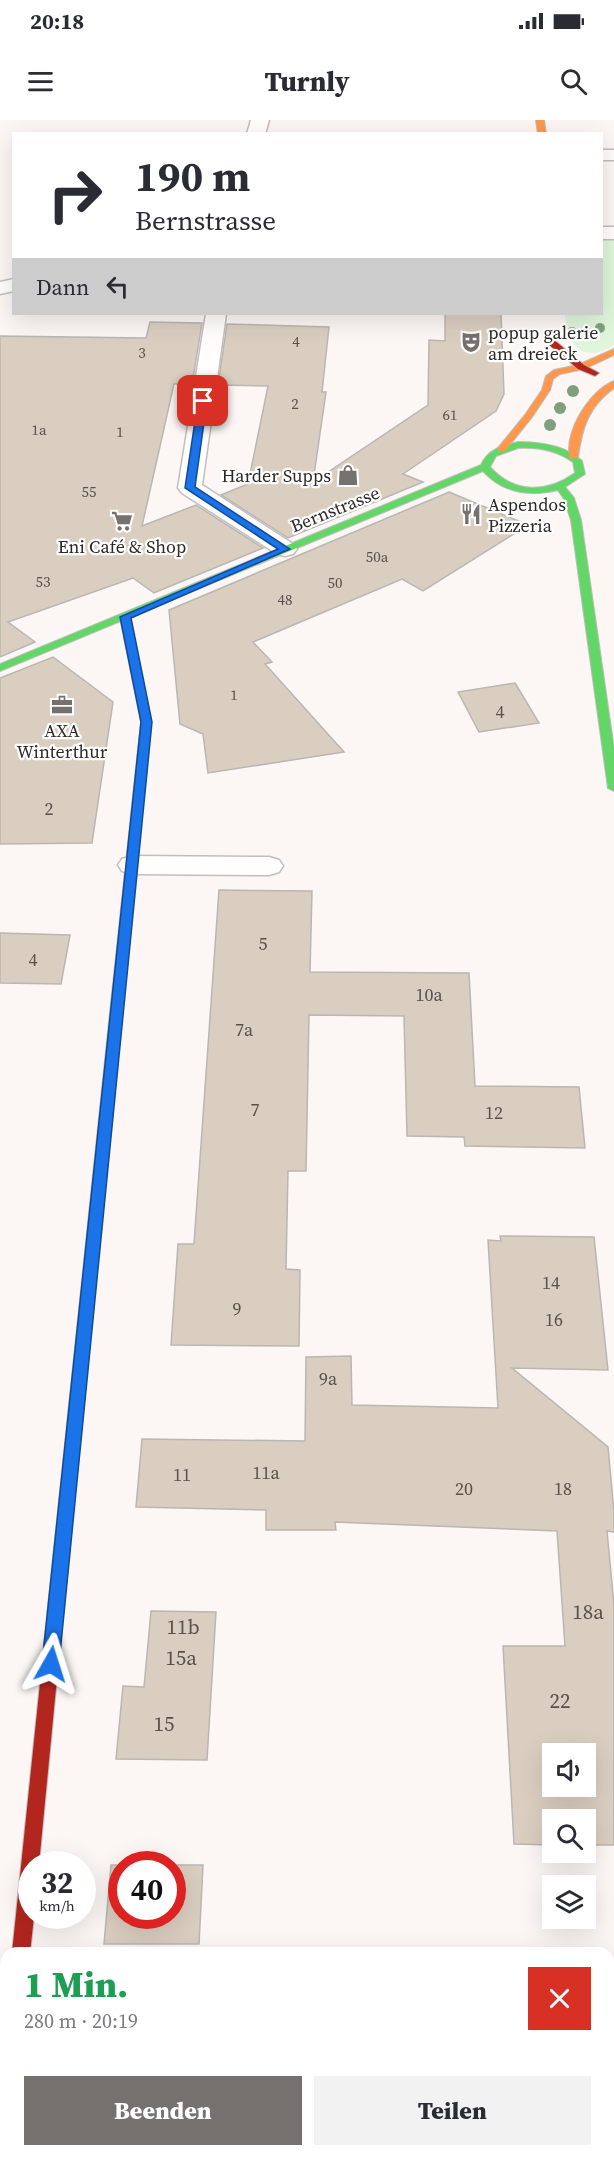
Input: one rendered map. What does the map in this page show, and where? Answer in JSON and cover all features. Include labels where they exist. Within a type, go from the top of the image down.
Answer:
[{"type":"street","points":[[216,315],[190,488],[285,549]]},
{"type":"street","points":[[600,392],[597,376],[591,370],[581,367],[550,336],[544,359],[549,378],[557,372],[581,367],[614,352]]},
{"type":"street","name":"Bernstrasse","points":[[0,668],[485,467],[489,458],[501,450],[528,417],[546,390],[549,378]]},
{"type":"street","points":[[573,457],[578,422],[583,411],[600,392],[614,384]]},
{"type":"street","points":[[485,467],[496,481],[512,488],[542,490],[560,488],[573,482],[580,474],[580,465],[573,457],[559,449],[539,445],[518,445],[501,450]]},
{"type":"street","points":[[560,488],[569,498],[576,520],[607,681],[614,788]]},
{"type":"street","points":[[22,1947],[146,722],[125,617]]},
{"type":"street","points":[[132,866],[269,866]]},
{"type":"green space","points":[[603,240],[614,240],[614,345],[603,351],[585,352],[573,342],[566,325],[565,315],[603,315]]},
{"type":"building","points":[[445,315],[501,315],[504,394],[496,411],[403,474],[423,482],[288,538],[221,495],[248,484],[268,386],[218,385],[227,324],[329,327],[322,392],[326,392],[313,482],[428,405],[429,340],[445,341]]},
{"type":"building","points":[[150,322],[202,323],[192,384],[174,384],[142,526],[196,505],[263,548],[154,593],[133,578],[8,622],[35,642],[0,657],[0,336],[146,338]]},
{"type":"building","points":[[449,492],[528,525],[423,591],[402,579],[253,642],[272,662],[265,664],[344,752],[208,773],[203,734],[180,724],[169,610]]},
{"type":"building","points":[[53,657],[113,702],[92,843],[0,844],[0,678]]},
{"type":"building","points":[[515,683],[539,723],[479,732],[458,692]]},
{"type":"building","points":[[219,890],[312,891],[310,972],[469,973],[475,1086],[579,1087],[585,1148],[465,1146],[464,1137],[407,1136],[404,1016],[309,1015],[306,1171],[288,1171],[286,1269],[300,1270],[299,1346],[171,1345],[178,1244],[194,1244]]},
{"type":"building","points":[[0,933],[70,935],[61,984],[0,983]]},
{"type":"building","points":[[500,1236],[594,1237],[608,1370],[512,1368],[608,1447],[614,1512],[614,1532],[607,1531],[614,1605],[614,1845],[596,1845],[596,1809],[542,1809],[542,1845],[514,1844],[503,1646],[565,1646],[557,1531],[335,1522],[336,1530],[266,1530],[266,1510],[136,1507],[142,1439],[305,1441],[306,1357],[351,1356],[352,1405],[498,1408],[488,1240],[501,1241]]},
{"type":"building","points":[[151,1611],[216,1612],[207,1760],[116,1759],[123,1686],[144,1687]]},
{"type":"building","points":[[186,1865],[203,1865],[199,1944],[104,1944],[108,1899],[108,1929],[186,1929]]},
{"type":"traffic: fast","points":[[518,445],[542,446],[563,452],[577,461],[580,474],[569,482],[544,491],[530,491],[505,485],[485,467],[493,454],[518,445]]},
{"type":"traffic: fast","points":[[0,668],[485,467]]},
{"type":"traffic: fast","points":[[560,487],[569,498],[576,520],[614,788]]},
{"type":"traffic: fast","points":[[55,1616],[118,994]]},
{"type":"traffic: slow","points":[[540,120],[542,132]]},
{"type":"traffic: slow","points":[[501,450],[528,417],[546,390],[549,378],[557,372],[581,367],[614,352]]},
{"type":"traffic: slow","points":[[573,457],[577,433],[584,414],[595,399],[614,384]]},
{"type":"traffic: slow","points":[[118,994],[146,722],[125,617]]},
{"type":"traffic: jam","points":[[550,341],[581,367],[595,373]]},
{"type":"traffic: jam","points":[[22,1947],[55,1616]]},
{"type":"place","name":"popup galerie am dreieck","points":[[471,342]]},
{"type":"place","name":"Harder Supps","points":[[348,475]]},
{"type":"place","name":"Aspendos Pizzeria","points":[[471,514]]},
{"type":"place","name":"Eni Café & Shop","points":[[122,521]]},
{"type":"place","name":"AXA Winterthur","points":[[62,705]]},
{"type":"route","points":[[51,1664],[146,722],[125,617],[285,549],[190,488],[203,401]]}]
